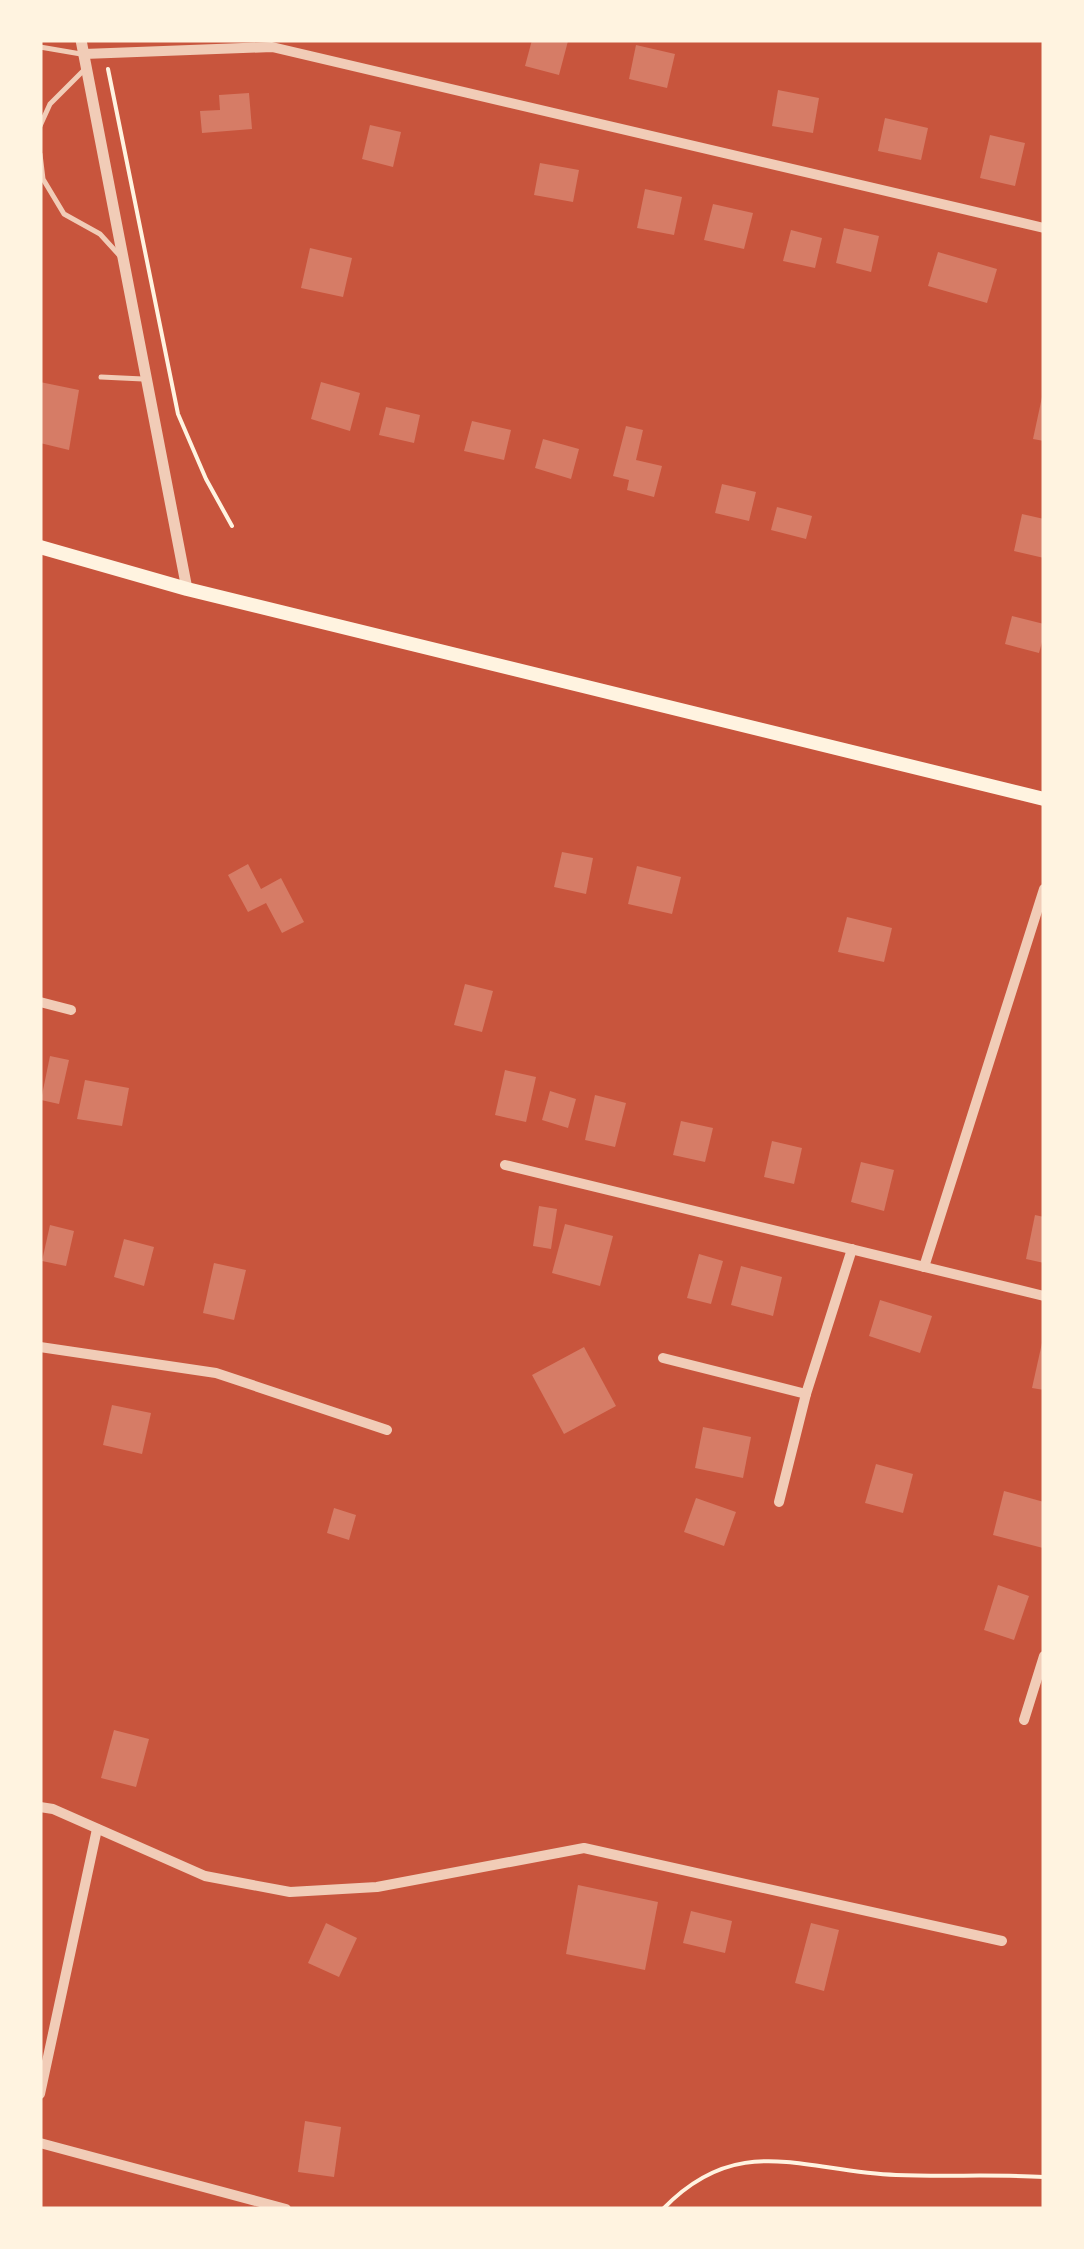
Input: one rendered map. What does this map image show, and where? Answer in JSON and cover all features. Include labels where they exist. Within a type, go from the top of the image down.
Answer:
[{"type":"main road","points":[[40,547],[187,589],[1044,799]]},
{"type":"street","points":[[81,40],[187,589]]},
{"type":"street","points":[[85,61],[104,54],[272,47],[1044,228]]},
{"type":"street","points":[[924,1267],[1044,889]]},
{"type":"street","points":[[40,1002],[71,1010]]},
{"type":"street","points":[[505,1165],[1044,1296]]},
{"type":"street","points":[[779,1502],[806,1394],[852,1249]]},
{"type":"street","points":[[40,1347],[216,1374],[387,1430]]},
{"type":"street","points":[[663,1358],[806,1394]]},
{"type":"street","points":[[1024,1720],[1044,1656]]},
{"type":"street","points":[[40,1806],[205,1876],[290,1892],[377,1887],[584,1848],[1002,1941]]},
{"type":"street","points":[[40,2094],[98,1829]]},
{"type":"street","points":[[40,2143],[286,2209]]},
{"type":"lane","points":[[40,48],[85,61],[50,104],[40,126]]},
{"type":"lane","points":[[40,154],[43,179],[64,214],[100,234],[123,259]]},
{"type":"lane","points":[[101,377],[145,379]]},
{"type":"path","points":[[104,54],[178,414],[206,479],[232,526]]},
{"type":"path","points":[[663,2209],[699,2179],[737,2163],[775,2160],[894,2175],[1044,2176]]},
{"type":"building","points":[[532,40],[568,41],[559,75],[525,66]]},
{"type":"building","points":[[636,45],[675,54],[667,88],[629,79]]},
{"type":"building","points":[[778,90],[819,98],[813,133],[772,126]]},
{"type":"building","points":[[249,93],[252,129],[202,133],[200,111],[220,110],[219,95]]},
{"type":"building","points":[[885,118],[928,128],[921,160],[878,151]]},
{"type":"building","points":[[370,125],[401,132],[393,167],[362,159]]},
{"type":"building","points":[[990,135],[1025,143],[1015,186],[980,178]]},
{"type":"building","points":[[540,163],[579,170],[573,202],[534,195]]},
{"type":"building","points":[[645,189],[682,197],[674,235],[637,228]]},
{"type":"building","points":[[713,204],[753,213],[744,249],[704,240]]},
{"type":"building","points":[[844,228],[879,236],[871,272],[836,263]]},
{"type":"building","points":[[791,230],[822,238],[815,268],[783,261]]},
{"type":"building","points":[[310,248],[352,258],[343,297],[301,288]]},
{"type":"building","points":[[938,252],[997,269],[987,303],[928,286]]},
{"type":"building","points":[[40,382],[79,390],[69,450],[40,443]]},
{"type":"building","points":[[321,382],[360,393],[350,431],[311,419]]},
{"type":"building","points":[[1044,397],[1044,441],[1033,439]]},
{"type":"building","points":[[386,407],[420,415],[414,443],[379,435]]},
{"type":"building","points":[[472,421],[511,430],[504,460],[464,451]]},
{"type":"building","points":[[626,426],[643,430],[636,460],[662,466],[654,497],[627,490],[629,480],[613,476]]},
{"type":"building","points":[[543,439],[579,449],[571,479],[535,468]]},
{"type":"building","points":[[722,484],[756,492],[749,521],[715,513]]},
{"type":"building","points":[[777,507],[812,516],[806,539],[771,530]]},
{"type":"building","points":[[1022,514],[1044,519],[1044,558],[1014,551]]},
{"type":"building","points":[[1012,616],[1044,624],[1039,653],[1005,644]]},
{"type":"building","points":[[562,852],[593,858],[586,894],[554,887]]},
{"type":"building","points":[[248,864],[261,889],[281,878],[304,922],[282,933],[266,903],[248,912],[228,875]]},
{"type":"building","points":[[637,866],[681,877],[672,914],[628,904]]},
{"type":"building","points":[[847,917],[892,928],[884,962],[838,952]]},
{"type":"building","points":[[465,984],[493,991],[482,1032],[454,1025]]},
{"type":"building","points":[[50,1056],[69,1060],[59,1104],[41,1100]]},
{"type":"building","points":[[505,1070],[536,1077],[526,1122],[495,1115]]},
{"type":"building","points":[[85,1080],[129,1088],[122,1126],[77,1119]]},
{"type":"building","points":[[550,1091],[576,1099],[568,1128],[542,1120]]},
{"type":"building","points":[[595,1095],[626,1103],[615,1147],[585,1140]]},
{"type":"building","points":[[681,1121],[713,1128],[705,1162],[673,1155]]},
{"type":"building","points":[[772,1141],[802,1148],[794,1184],[764,1177]]},
{"type":"building","points":[[861,1162],[894,1170],[884,1211],[851,1202]]},
{"type":"building","points":[[539,1206],[557,1209],[551,1249],[533,1246]]},
{"type":"building","points":[[1035,1215],[1044,1217],[1044,1263],[1026,1259]]},
{"type":"building","points":[[565,1224],[613,1236],[600,1286],[552,1273]]},
{"type":"building","points":[[50,1225],[74,1231],[66,1266],[42,1261]]},
{"type":"building","points":[[124,1239],[154,1247],[144,1286],[114,1277]]},
{"type":"building","points":[[699,1254],[723,1261],[711,1304],[687,1298]]},
{"type":"building","points":[[214,1263],[246,1270],[234,1320],[203,1313]]},
{"type":"building","points":[[741,1266],[782,1277],[773,1316],[731,1305]]},
{"type":"building","points":[[880,1300],[932,1316],[920,1353],[869,1336]]},
{"type":"building","points":[[1044,1343],[1044,1390],[1032,1388]]},
{"type":"building","points":[[584,1347],[616,1406],[564,1434],[532,1375]]},
{"type":"building","points":[[112,1405],[151,1413],[142,1454],[103,1445]]},
{"type":"building","points":[[703,1427],[751,1437],[743,1478],[695,1468]]},
{"type":"building","points":[[876,1464],[913,1474],[903,1513],[865,1503]]},
{"type":"building","points":[[1004,1491],[1044,1502],[1043,1548],[993,1535]]},
{"type":"building","points":[[696,1498],[736,1512],[724,1546],[684,1532]]},
{"type":"building","points":[[334,1508],[356,1515],[349,1540],[327,1533]]},
{"type":"building","points":[[998,1585],[1029,1596],[1014,1640],[984,1630]]},
{"type":"building","points":[[114,1730],[149,1739],[136,1787],[101,1778]]},
{"type":"building","points":[[578,1885],[658,1902],[645,1970],[566,1954]]},
{"type":"building","points":[[691,1911],[732,1921],[725,1953],[683,1943]]},
{"type":"building","points":[[326,1923],[357,1938],[339,1977],[308,1963]]},
{"type":"building","points":[[811,1923],[839,1930],[824,1991],[795,1983]]},
{"type":"building","points":[[305,2121],[341,2127],[334,2177],[298,2172]]}]
